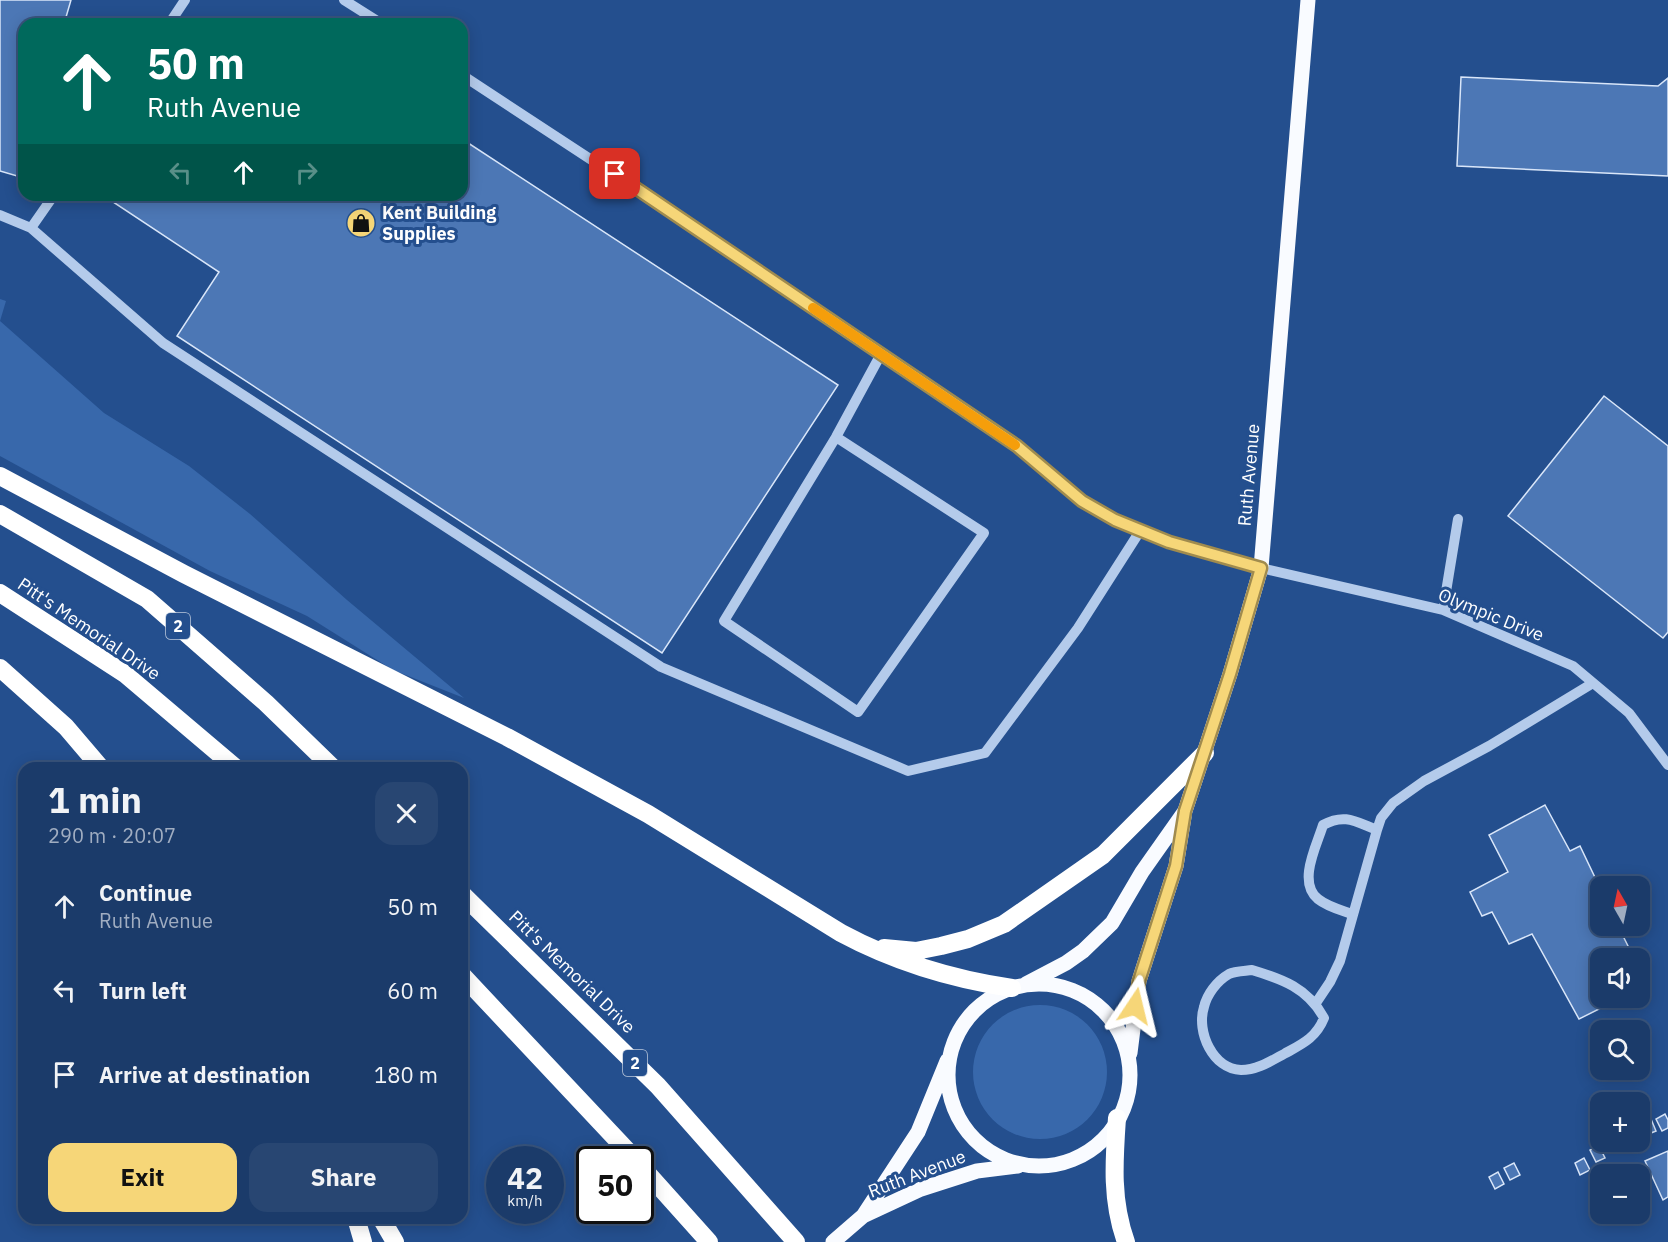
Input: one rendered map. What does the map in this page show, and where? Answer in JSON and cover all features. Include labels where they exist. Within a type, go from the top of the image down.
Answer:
[{"type":"highway","points":[[0,476],[184,574],[507,737],[628,803],[841,933],[868,947],[915,967],[946,976],[1019,986]]},
{"type":"highway","name":"2","points":[[0,514],[147,600],[266,703],[327,762]]},
{"type":"highway","name":"Pitt's Memorial Drive","points":[[0,593],[125,674],[229,762]]},
{"type":"highway","points":[[0,668],[66,727],[95,762]]},
{"type":"highway","points":[[868,947],[916,951],[968,939],[1004,924],[1103,855],[1205,753]]},
{"type":"highway","name":"Pitt's Memorial Drive","points":[[468,900],[658,1086],[796,1242]]},
{"type":"highway","points":[[468,981],[623,1146]]},
{"type":"highway","points":[[1118,1118],[1115,1206],[1126,1242]]},
{"type":"highway","points":[[654,1180],[710,1242]]},
{"type":"highway","points":[[358,1224],[363,1242]]},
{"type":"highway","points":[[384,1224],[395,1242]]},
{"type":"main road","name":"Ruth Avenue","points":[[1019,986],[1074,957],[1098,939],[1113,923],[1142,872],[1185,811],[1261,568],[1308,0]]},
{"type":"main road","points":[[952,1048],[950,1083],[961,1120],[974,1138],[992,1153],[1024,1166],[1051,1166],[1080,1156],[1104,1138],[1118,1118],[1126,1094],[1139,981],[1176,866],[1185,811]]},
{"type":"main road","points":[[863,1216],[918,1132],[959,1030],[977,1005],[991,996],[1019,986],[1050,984],[1062,987],[1099,1006],[1116,1026],[1122,1038],[1128,1069]]},
{"type":"main road","name":"Ruth Avenue","points":[[833,1242],[863,1216],[945,1180],[977,1171],[1024,1166]]},
{"type":"street","points":[[173,18],[185,0]]},
{"type":"street","points":[[344,0],[372,18]]},
{"type":"street","name":"Olympic Drive","points":[[468,79],[674,213],[1017,446],[1082,501],[1115,520],[1169,542],[1261,568],[1443,610],[1573,666],[1629,713],[1668,765]]},
{"type":"street","points":[[31,228],[50,201]]},
{"type":"street","points":[[0,215],[31,228],[163,343],[662,667],[908,771],[984,753],[1078,628],[1140,531]]},
{"type":"street","points":[[836,437],[984,533],[858,712],[724,621],[836,437],[880,354]]},
{"type":"street","points":[[1443,610],[1458,519]]},
{"type":"street","points":[[1316,1003],[1340,961],[1381,818],[1393,803],[1416,787],[1593,683]]},
{"type":"street","points":[[1353,914],[1328,906],[1316,898],[1309,886],[1309,871],[1323,825],[1335,818],[1349,819],[1377,830]]},
{"type":"street","points":[[1252,970],[1274,977],[1294,986],[1316,1003],[1324,1018],[1319,1030],[1309,1040],[1263,1066],[1240,1070],[1221,1065],[1211,1052],[1202,1028],[1203,1007],[1215,985],[1230,974],[1252,970]]},
{"type":"shaded area","points":[[0,299],[6,301],[0,321]]},
{"type":"shaded area","points":[[0,321],[104,413],[189,466],[250,514],[347,600],[464,698],[393,670],[307,616],[210,571],[0,456]]},
{"type":"shaded area","points":[[1040,1005],[1066,1010],[1087,1025],[1102,1046],[1107,1072],[1102,1098],[1087,1119],[1066,1134],[1040,1139],[1014,1134],[993,1119],[978,1098],[973,1072],[978,1046],[993,1025],[1014,1010]]},
{"type":"building","points":[[0,0],[71,0],[66,18],[18,18],[18,176],[0,171]]},
{"type":"building","points":[[1461,77],[1658,86],[1668,78],[1668,176],[1457,166]]},
{"type":"building","points":[[468,143],[838,385],[662,653],[177,336],[219,272],[112,201],[468,201]]},
{"type":"building","points":[[1604,396],[1668,446],[1668,632],[1663,638],[1508,516]]},
{"type":"building","points":[[1545,805],[1570,851],[1580,846],[1594,876],[1590,876],[1590,936],[1623,936],[1629,948],[1590,948],[1590,1008],[1601,1008],[1579,1019],[1532,934],[1509,944],[1492,912],[1482,916],[1470,892],[1508,872],[1489,835]]},
{"type":"building","points":[[1665,1114],[1668,1128],[1662,1131],[1656,1119]]},
{"type":"building","points":[[1650,1119],[1656,1131],[1650,1133]]},
{"type":"building","points":[[1668,1151],[1668,1197],[1663,1200],[1650,1172],[1650,1164],[1646,1164],[1645,1161]]},
{"type":"building","points":[[1591,1152],[1602,1152],[1605,1158],[1596,1162]]},
{"type":"building","points":[[1584,1158],[1590,1170],[1580,1175],[1575,1163]]},
{"type":"building","points":[[1514,1163],[1520,1175],[1510,1180],[1504,1168]]},
{"type":"building","points":[[1498,1172],[1504,1184],[1495,1189],[1489,1177]]},
{"type":"slow traffic","points":[[813,308],[1015,445]]},
{"type":"place","name":"Kent Building Supplies","points":[[361,223]]},
{"type":"route","points":[[615,174],[1017,446],[1082,501],[1115,520],[1169,542],[1261,568],[1230,674],[1185,811],[1176,866],[1139,981],[1135,1006]]}]
